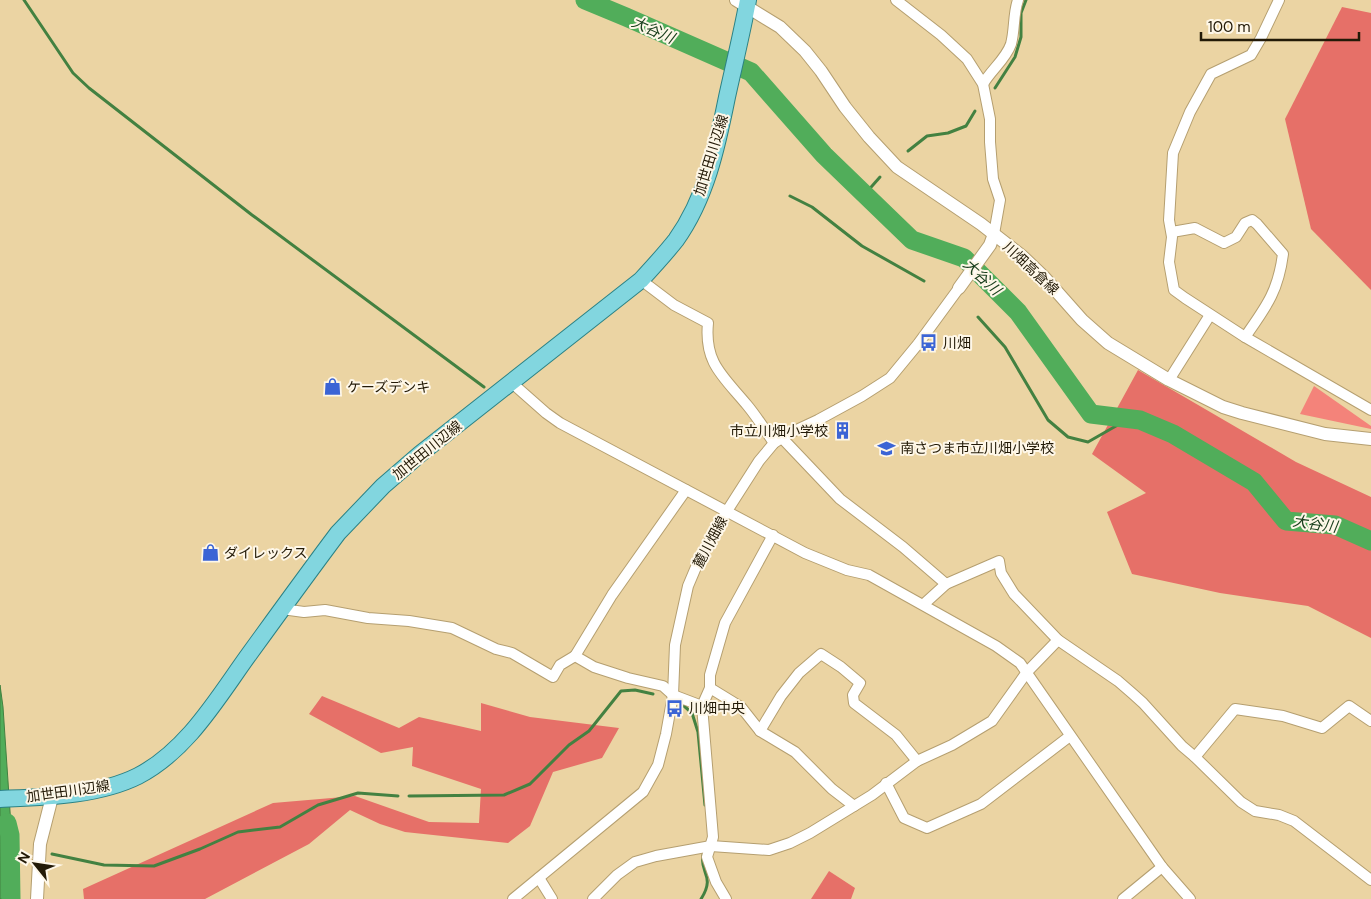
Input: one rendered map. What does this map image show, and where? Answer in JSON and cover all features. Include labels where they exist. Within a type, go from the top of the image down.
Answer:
[{"type":"main road","name":"加世田川辺線","points":[[0,800],[52,796],[92,790],[137,776],[160,762],[193,731],[338,533],[371,497],[420,454],[641,280],[659,261],[677,239],[694,210],[710,170],[727,98],[744,6]]},
{"type":"street","points":[[896,0],[941,35],[967,59],[984,84],[990,118],[993,179],[1000,200],[992,240]]},
{"type":"street","points":[[984,84],[1010,45],[1015,22],[1015,8],[1018,0]]},
{"type":"street","points":[[1279,0],[1261,38],[1251,54],[1210,74],[1172,152],[1169,220],[1172,236],[1169,262],[1174,290],[1245,337],[1371,410]]},
{"type":"street","name":"川畑高倉線","points":[[744,6],[780,27],[805,51],[869,137],[896,166],[992,240],[1036,269],[1082,320],[1108,343],[1169,380],[1242,414],[1325,434],[1371,439]]},
{"type":"street","points":[[1172,232],[1195,228],[1224,243],[1236,237],[1245,223],[1252,220],[1258,224],[1283,254],[1280,274],[1272,298],[1245,337]]},
{"type":"street","name":"麓川畑線","points":[[513,899],[643,792],[658,765],[673,695],[675,645],[688,586],[699,560],[758,461],[778,441],[862,396],[890,378],[918,344],[992,240]]},
{"type":"street","points":[[641,280],[674,305],[708,323],[706,340],[710,356],[720,374],[778,441],[840,499],[946,584]]},
{"type":"street","points":[[1169,380],[1210,315]]},
{"type":"street","points":[[512,383],[560,423],[822,560],[847,570],[869,575],[924,604],[996,646],[1020,663],[1162,867],[1190,899]]},
{"type":"street","points":[[282,609],[304,612],[325,610],[368,618],[409,621],[452,628],[496,649],[512,653],[553,676],[560,665],[575,656],[612,594],[686,490]]},
{"type":"street","points":[[726,899],[716,882],[707,856],[714,837],[702,706],[710,688],[710,675],[727,618],[773,535]]},
{"type":"street","points":[[924,604],[946,584],[999,561],[1001,573],[1014,594],[1058,640],[1126,687],[1144,703],[1182,746],[1248,808],[1294,820],[1371,880]]},
{"type":"street","points":[[592,899],[617,875],[635,862],[656,856],[711,846],[769,850],[790,843],[810,833],[854,806],[918,761],[952,745],[992,721],[1027,672],[1058,640]]},
{"type":"street","points":[[760,731],[787,688],[799,673],[821,654],[841,667],[860,683],[853,694],[854,703],[896,735],[918,761]]},
{"type":"street","points":[[575,656],[594,667],[628,678],[663,686],[673,695],[702,706]]},
{"type":"street","points":[[710,688],[741,708],[760,731],[795,752],[832,789],[854,806]]},
{"type":"street","points":[[1195,757],[1236,709],[1283,716],[1322,728],[1348,706],[1371,720]]},
{"type":"street","points":[[886,783],[904,818],[927,828],[981,804],[1070,736]]},
{"type":"street","points":[[37,899],[40,844],[52,796]]},
{"type":"street","points":[[1122,899],[1162,867]]},
{"type":"street","points":[[539,878],[552,899]]},
{"type":"shaded area","points":[[1342,7],[1371,13],[1371,290],[1311,229],[1285,119]]},
{"type":"shaded area","points":[[1138,370],[1296,462],[1371,497],[1371,638],[1308,606],[1220,593],[1132,574],[1107,512],[1146,493],[1092,454]]},
{"type":"shaded area","points":[[1314,386],[1371,426],[1371,429],[1300,414]]},
{"type":"shaded area","points":[[0,685],[11,826],[6,899],[0,899]]},
{"type":"shaded area","points":[[322,696],[399,728],[419,717],[481,731],[481,703],[530,717],[619,728],[602,758],[553,772],[530,826],[508,843],[405,832],[380,824],[350,810],[309,844],[205,899],[84,899],[83,889],[273,803],[355,796],[429,822],[479,823],[481,789],[412,766],[413,747],[381,753],[309,714]]},
{"type":"shaded area","points":[[829,871],[855,888],[851,899],[811,899]]},
{"type":"waterway","points":[[24,0],[73,73],[89,88],[252,215],[484,387]]},
{"type":"waterway","name":"大谷川","points":[[585,0],[751,72],[824,155],[912,240],[964,258],[1018,312],[1091,414],[1140,420],[1173,434],[1254,482],[1286,521],[1335,525],[1371,541]]},
{"type":"waterway","points":[[995,88],[1015,57],[1021,37],[1021,13],[1026,0]]},
{"type":"waterway","points":[[908,151],[927,136],[948,133],[966,126],[975,111]]},
{"type":"waterway","points":[[865,194],[880,177]]},
{"type":"waterway","points":[[790,196],[812,207],[862,246],[924,281]]},
{"type":"waterway","points":[[978,317],[1005,347],[1048,420],[1068,437],[1088,442],[1130,418]]},
{"type":"waterway","points":[[409,796],[504,795],[530,784],[569,745],[589,731],[621,691],[635,690],[653,694]]},
{"type":"waterway","points":[[684,706],[692,713],[698,732],[705,805]]},
{"type":"waterway","points":[[52,854],[104,865],[154,866],[200,849],[238,832],[280,827],[318,805],[358,793],[398,796]]},
{"type":"waterway","points":[[7,823],[10,835],[11,899]]},
{"type":"waterway","points":[[10,854],[20,854]]},
{"type":"waterway","points":[[701,899],[707,885],[702,861],[703,855]]},
{"type":"place","name":"川畑","points":[[929,343]]},
{"type":"place","name":"ケーズデンキ","points":[[333,387]]},
{"type":"place","name":"市立川畑小学校","points":[[842,431]]},
{"type":"place","name":"南さつま市立川畑小学校","points":[[886,448]]},
{"type":"place","name":"ダイレックス","points":[[210,553]]},
{"type":"place","name":"川畑中央","points":[[675,708]]}]
